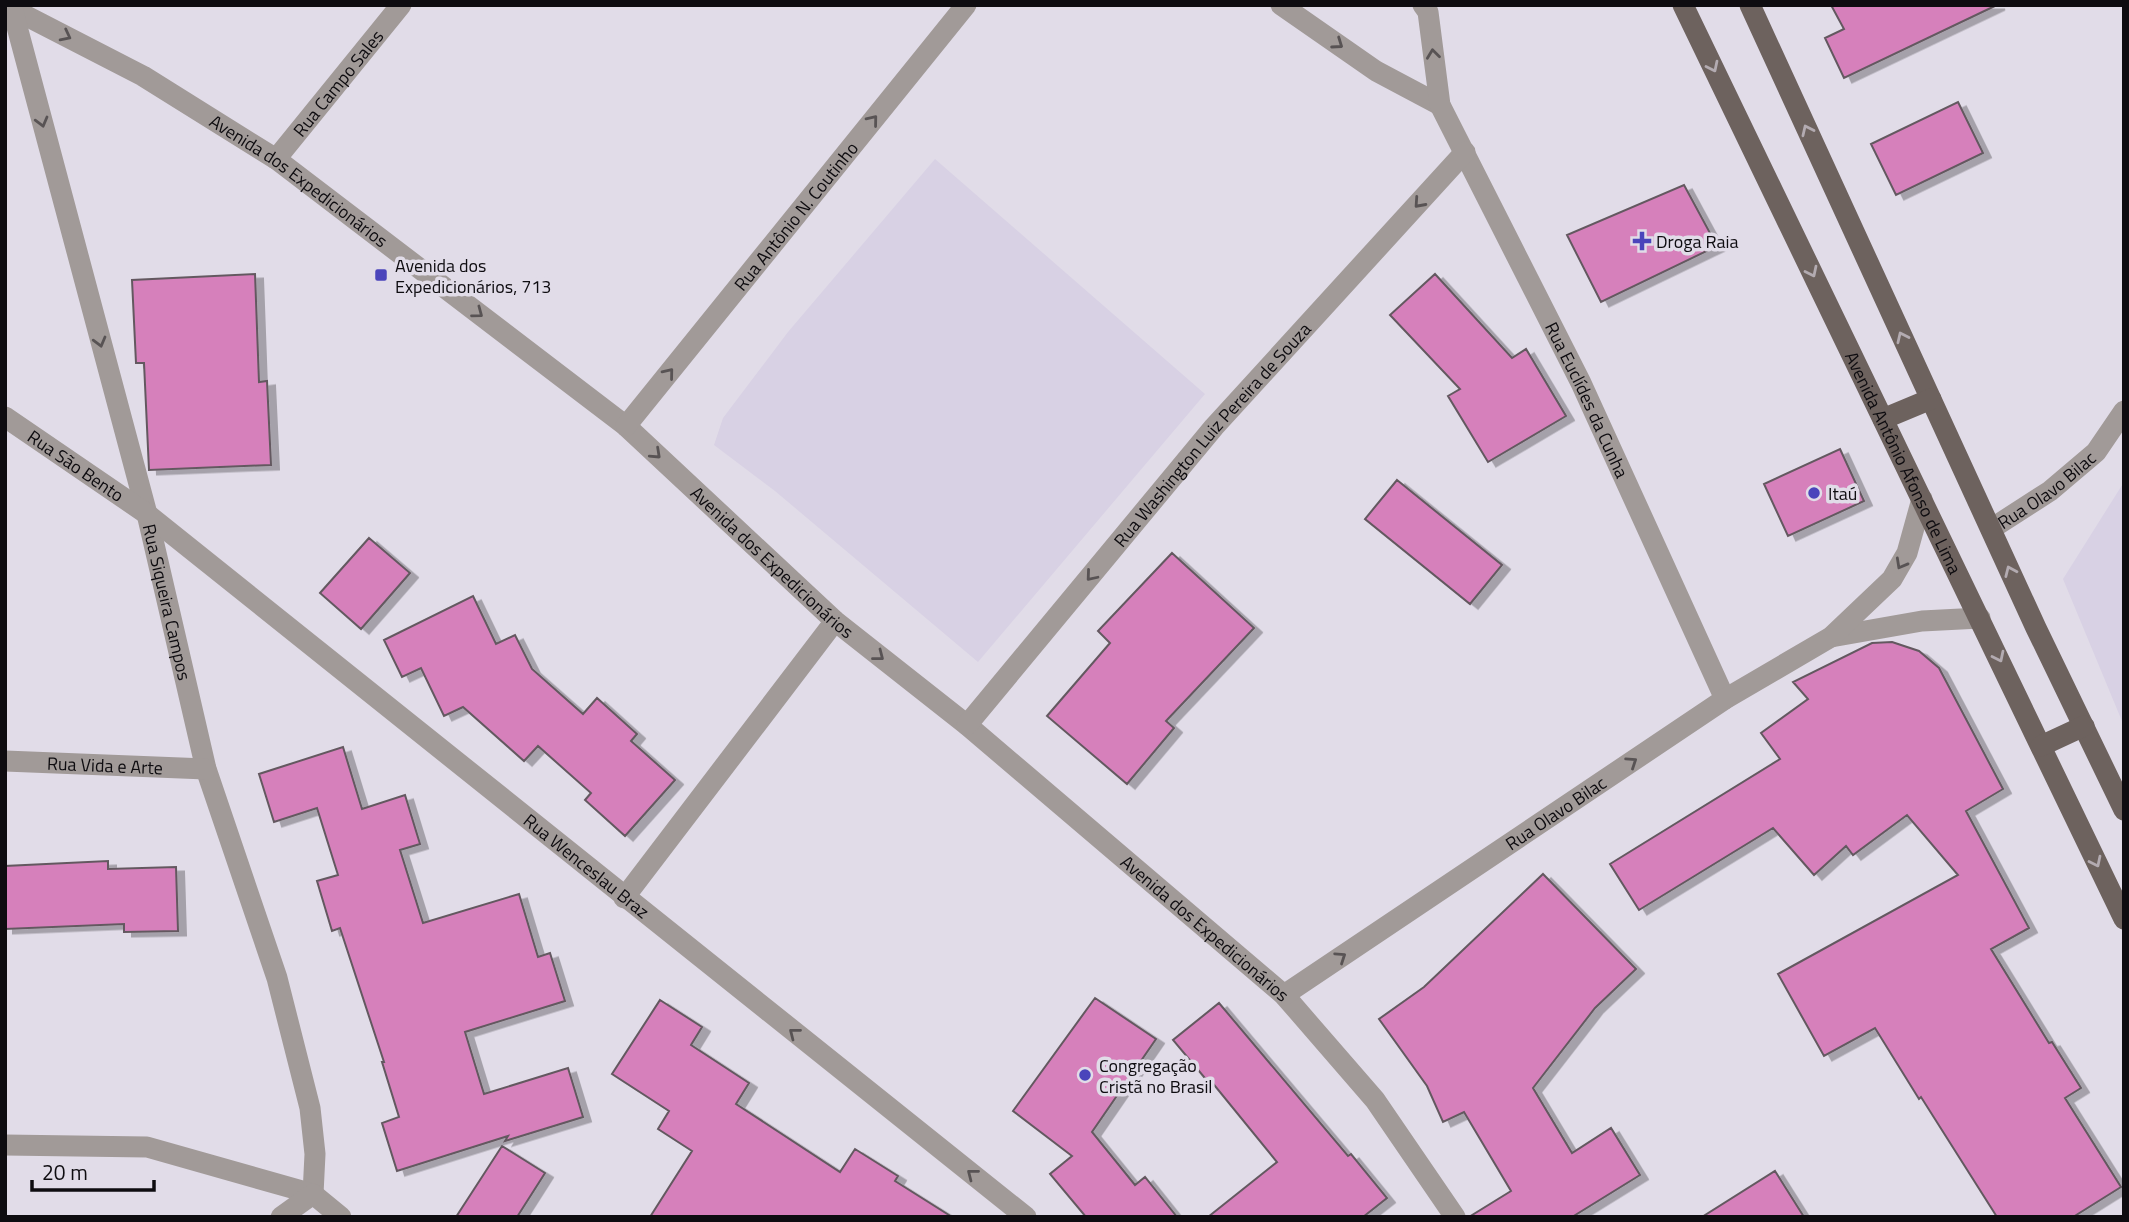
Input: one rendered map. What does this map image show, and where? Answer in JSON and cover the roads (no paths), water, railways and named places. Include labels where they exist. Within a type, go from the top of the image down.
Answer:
[{"type":"main road","name":"Avenida Antônio Afonso de Lima","points":[[1683,5],[2124,919]]},
{"type":"main road","points":[[1749,5],[1991,530],[2124,810]]},
{"type":"main road","points":[[1883,419],[1931,398]]},
{"type":"main road","points":[[2041,746],[2084,726]]},
{"type":"street","name":"Rua Campo Sales","points":[[276,159],[401,5]]},
{"type":"street","name":"Rua Antônio N. Coutinho","points":[[626,426],[966,5]]},
{"type":"street","points":[[1281,5],[1376,71],[1440,105]]},
{"type":"street","points":[[1423,5],[1428,12],[1440,105]]},
{"type":"street","name":"Avenida dos Expedicionários","points":[[8,7],[143,76],[276,159],[626,426],[835,621],[967,725],[1284,995],[1375,1100],[1455,1217]]},
{"type":"street","name":"Rua Siqueira Campos","points":[[8,7],[146,514],[206,769],[280,991],[310,1108],[315,1154],[313,1195]]},
{"type":"street","name":"Rua Euclídes da Cunha","points":[[1440,105],[1581,383],[1725,699]]},
{"type":"street","name":"Rua Washington Luiz Pereira de Souza","points":[[967,725],[1214,427],[1465,152]]},
{"type":"street","name":"Rua Olavo Bilac","points":[[1991,530],[2050,491],[2096,452],[2124,411]]},
{"type":"street","name":"Rua São Bento","points":[[5,417],[146,514]]},
{"type":"street","name":"Rua Olavo Bilac","points":[[1284,995],[1725,699],[1830,637],[1892,579],[1907,553],[1922,499]]},
{"type":"street","name":"Rua Wenceslau Braz","points":[[146,514],[1026,1217]]},
{"type":"street","name":"Rua Olavo Bilac","points":[[1830,637],[1922,621],[1980,618]]},
{"type":"street","points":[[624,898],[835,621]]},
{"type":"street","name":"Rua Vida e Arte","points":[[5,761],[206,769]]},
{"type":"street","points":[[5,1145],[147,1147],[313,1195],[341,1217]]},
{"type":"street","points":[[281,1217],[313,1195]]},
{"type":"place","name":"Droga Raia","points":[[1642,241]]},
{"type":"place","name":"Avenida dos Expedicionários, 713","points":[[381,275]]},
{"type":"place","name":"Itaú","points":[[1814,493]]},
{"type":"place","name":"Congregação Cristã no Brasil","points":[[1085,1075]]}]
